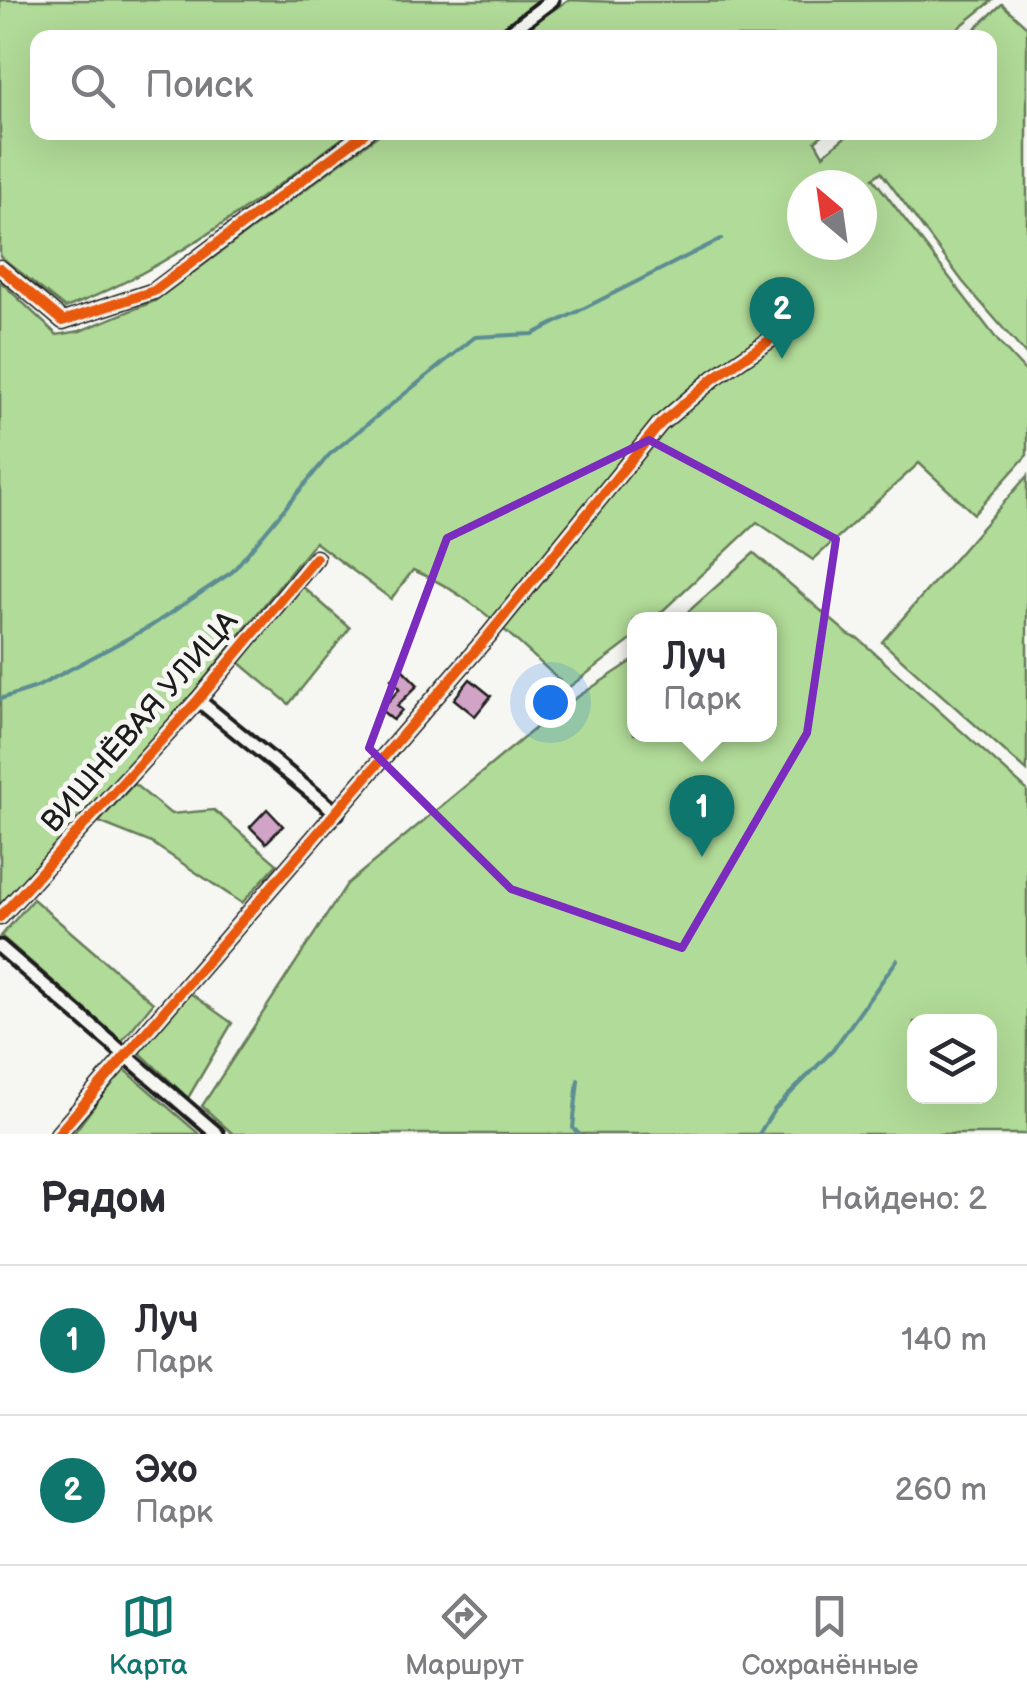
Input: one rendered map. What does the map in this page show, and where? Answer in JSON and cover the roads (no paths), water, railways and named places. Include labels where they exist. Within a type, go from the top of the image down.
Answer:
[{"type":"street","points":[[513,30],[552,0]]},
{"type":"street","points":[[0,268],[63,321],[154,291],[355,140]]},
{"type":"street","points":[[58,1134],[488,636],[660,424],[714,378],[789,327]]},
{"type":"street","name":"ВИШНЁВАЯ УЛИЦА","points":[[0,917],[198,700],[316,558]]},
{"type":"street","points":[[198,700],[337,813]]},
{"type":"street","points":[[0,946],[217,1134]]},
{"type":"waterway","points":[[0,699],[37,687],[151,626],[232,572],[329,455],[475,337],[533,334],[721,239]]},
{"type":"waterway","points":[[759,1134],[774,1110],[833,1050],[897,960]]},
{"type":"waterway","points":[[578,1080],[573,1128],[579,1134]]},
{"type":"place","name":"Эхо","points":[[782,359]]},
{"type":"place","name":"Луч","points":[[702,857]]}]
